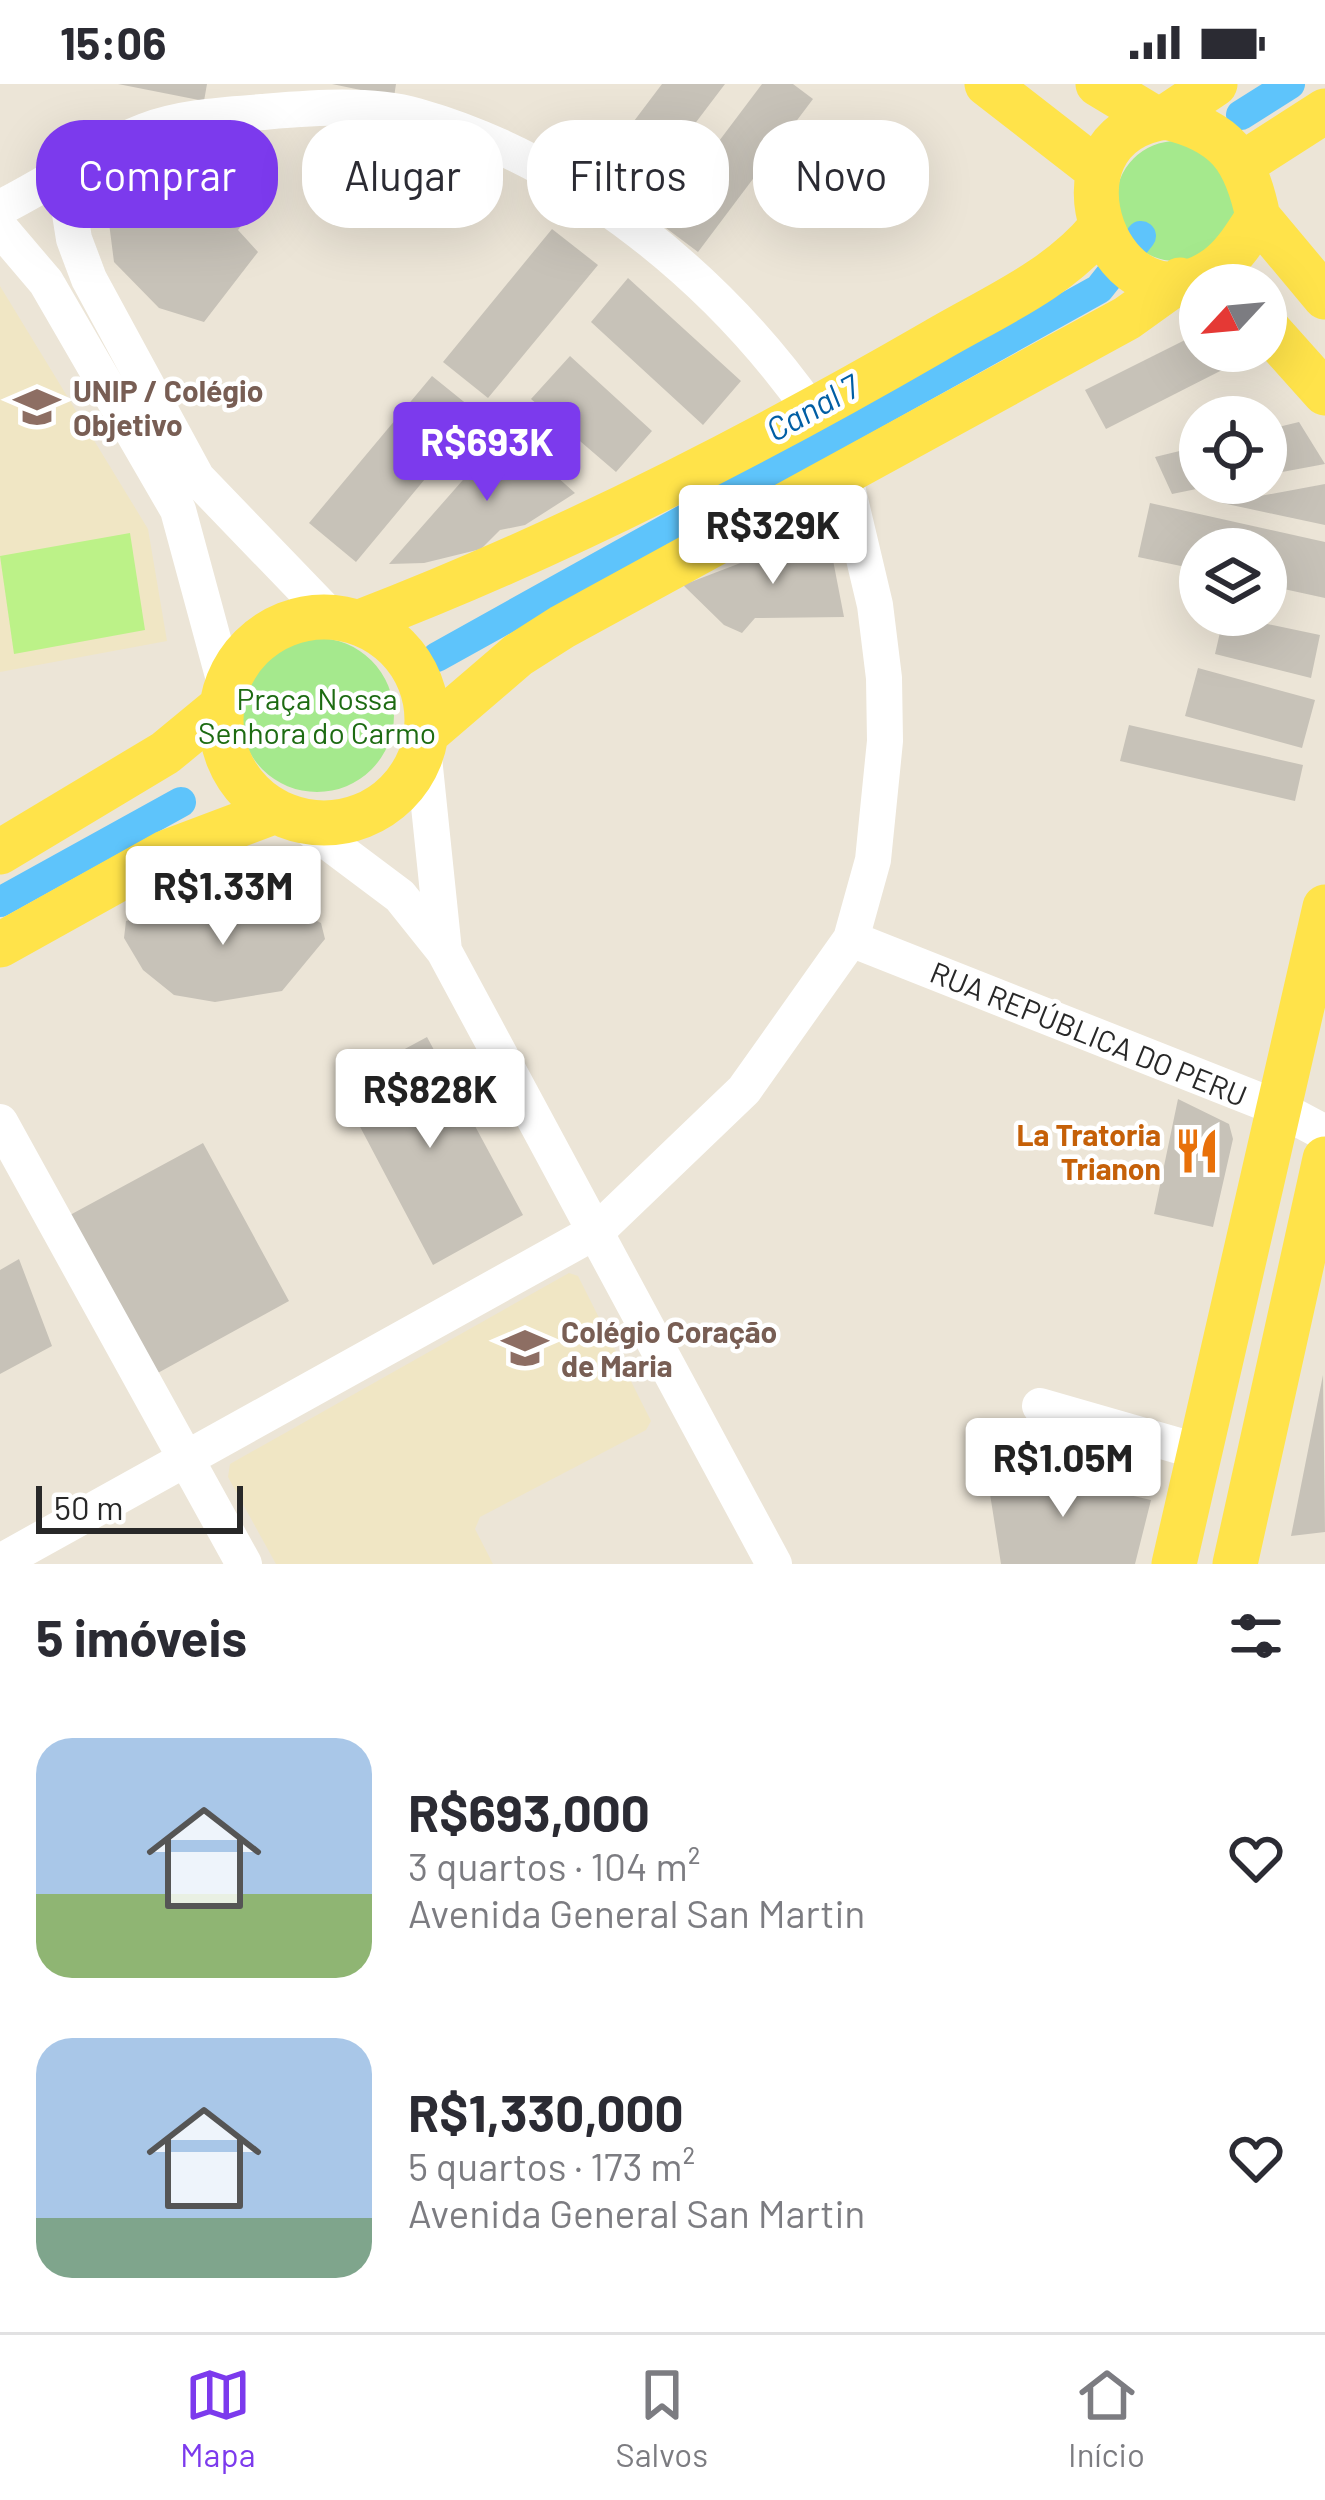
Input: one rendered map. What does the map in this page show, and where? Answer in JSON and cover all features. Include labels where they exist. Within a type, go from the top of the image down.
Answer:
[{"type":"main road","points":[[987,84],[1100,171]]},
{"type":"main road","points":[[1098,84],[1161,118],[1219,135],[1244,163],[1258,217],[1325,297]]},
{"type":"main road","points":[[1179,282],[1165,283],[1135,271],[1109,246],[1095,208],[1100,171],[1122,138],[1215,84]]},
{"type":"main road","points":[[1244,163],[1325,111]]},
{"type":"main road","points":[[1219,264],[1258,217]]},
{"type":"main road","points":[[288,816],[250,792],[232,767],[222,737],[224,697],[237,663],[266,634],[303,618],[345,619],[490,572],[812,412],[1038,281],[1085,247],[1100,228]]},
{"type":"main road","points":[[425,741],[518,655],[843,470],[1179,293]]},
{"type":"main road","points":[[1287,350],[1325,393]]},
{"type":"main road","points":[[0,945],[167,852],[288,816],[339,821],[376,809],[413,773],[425,741],[425,699],[412,666],[390,640],[345,619]]},
{"type":"main road","points":[[0,852],[165,753],[224,697]]},
{"type":"main road","points":[[1174,1564],[1325,907]]},
{"type":"main road","points":[[1235,1564],[1325,1160]]},
{"type":"street","points":[[193,120],[421,100],[644,235],[766,346],[812,412]]},
{"type":"street","points":[[0,208],[36,190]]},
{"type":"street","points":[[0,228],[46,282],[183,486],[345,619]]},
{"type":"street","points":[[72,228],[89,279],[183,486],[224,697]]},
{"type":"street","points":[[0,1562],[598,1230],[744,1090],[851,939],[873,860],[885,741],[875,605],[843,470]]},
{"type":"street","points":[[425,741],[444,951]]},
{"type":"street","points":[[288,816],[400,896],[444,951],[774,1564]]},
{"type":"street","name":"RUA REPÚBLICA DO PERU","points":[[851,939],[1278,1108],[1325,1132]]},
{"type":"street","points":[[0,1122],[244,1564]]},
{"type":"street","points":[[1040,1406],[1200,1452]]},
{"type":"shaded area","name":"UNIP / Colégio Objetivo","points":[[0,286],[148,529],[167,641],[0,672]]},
{"type":"shaded area","name":"Colégio Coração de Maria","points":[[569,1273],[578,1276],[651,1421],[646,1430],[480,1517],[475,1529],[493,1564],[276,1564],[228,1477],[230,1464]]},
{"type":"green space","points":[[1176,141],[1199,146],[1218,159],[1231,178],[1236,201],[1231,224],[1218,243],[1199,256],[1176,261],[1153,256],[1134,243],[1121,224],[1116,201],[1121,178],[1134,159],[1153,146]]},
{"type":"green space","points":[[130,533],[145,630],[14,654],[0,556]]},
{"type":"green space","name":"Praça Nossa Senhora do Carmo","points":[[317,638],[347,644],[372,660],[388,685],[394,715],[388,745],[372,770],[347,786],[317,792],[287,786],[262,770],[246,745],[240,715],[246,685],[262,660],[287,644]]},
{"type":"building","points":[[118,84],[207,84],[204,101]]},
{"type":"building","points":[[332,84],[396,84],[394,97]]},
{"type":"building","points":[[662,84],[725,84],[698,120],[635,120]]},
{"type":"building","points":[[762,84],[793,84],[813,99],[797,120],[753,120],[753,179],[729,211],[729,128]]},
{"type":"building","points":[[110,228],[240,228],[258,252],[204,322],[159,308],[114,262]]},
{"type":"building","points":[[666,228],[716,228],[698,252]]},
{"type":"building","points":[[552,229],[598,265],[488,398],[443,362]]},
{"type":"building","points":[[628,278],[741,381],[703,425],[591,322]]},
{"type":"building","points":[[1179,343],[1179,372],[1218,372],[1106,429],[1085,390]]},
{"type":"building","points":[[570,356],[652,431],[616,472],[531,399]]},
{"type":"building","points":[[432,376],[479,414],[356,562],[309,523]]},
{"type":"building","points":[[1299,422],[1325,464],[1287,471],[1287,425]]},
{"type":"building","points":[[506,431],[575,493],[525,525],[500,530],[481,549],[424,563],[389,564]]},
{"type":"building","points":[[1179,451],[1179,493],[1172,494],[1155,457]]},
{"type":"building","points":[[1325,484],[1325,525],[1227,504],[1287,504],[1287,491]]},
{"type":"building","points":[[1150,503],[1262,528],[1179,528],[1179,566],[1138,557]]},
{"type":"building","points":[[1287,534],[1325,542],[1325,598],[1287,590]]},
{"type":"building","points":[[811,536],[832,555],[844,617],[755,618],[742,633],[724,625],[683,585]]},
{"type":"building","points":[[1287,628],[1320,635],[1311,678],[1215,654],[1219,636],[1287,636]]},
{"type":"building","points":[[1198,668],[1315,700],[1302,748],[1185,716]]},
{"type":"building","points":[[1129,725],[1303,765],[1295,801],[1120,761]]},
{"type":"building","points":[[227,897],[309,917],[321,923],[325,939],[282,991],[215,1002],[174,995],[143,970],[124,938],[126,921],[190,900]]},
{"type":"building","points":[[427,1037],[523,1215],[433,1265],[338,1085]]},
{"type":"building","points":[[1178,1099],[1229,1124],[1233,1139],[1213,1227],[1154,1214]]},
{"type":"building","points":[[203,1143],[289,1301],[156,1374],[70,1215]]},
{"type":"building","points":[[19,1259],[52,1346],[0,1374],[0,1270]]},
{"type":"building","points":[[1323,1375],[1325,1532],[1291,1536]]},
{"type":"building","points":[[985,1462],[1151,1500],[1135,1564],[1001,1564]]},
{"type":"waterway","name":"Canal 7","points":[[1241,115],[1290,84]]},
{"type":"waterway","name":"Canal 7","points":[[437,657],[1099,289],[1141,236]]},
{"type":"waterway","name":"Canal 7","points":[[0,902],[181,802]]},
{"type":"place","name":"UNIP / Colégio Objetivo","points":[[37,407]]},
{"type":"place","name":"La Tratoria Trianon","points":[[1197,1151]]},
{"type":"place","name":"Colégio Coração de Maria","points":[[525,1348]]}]
